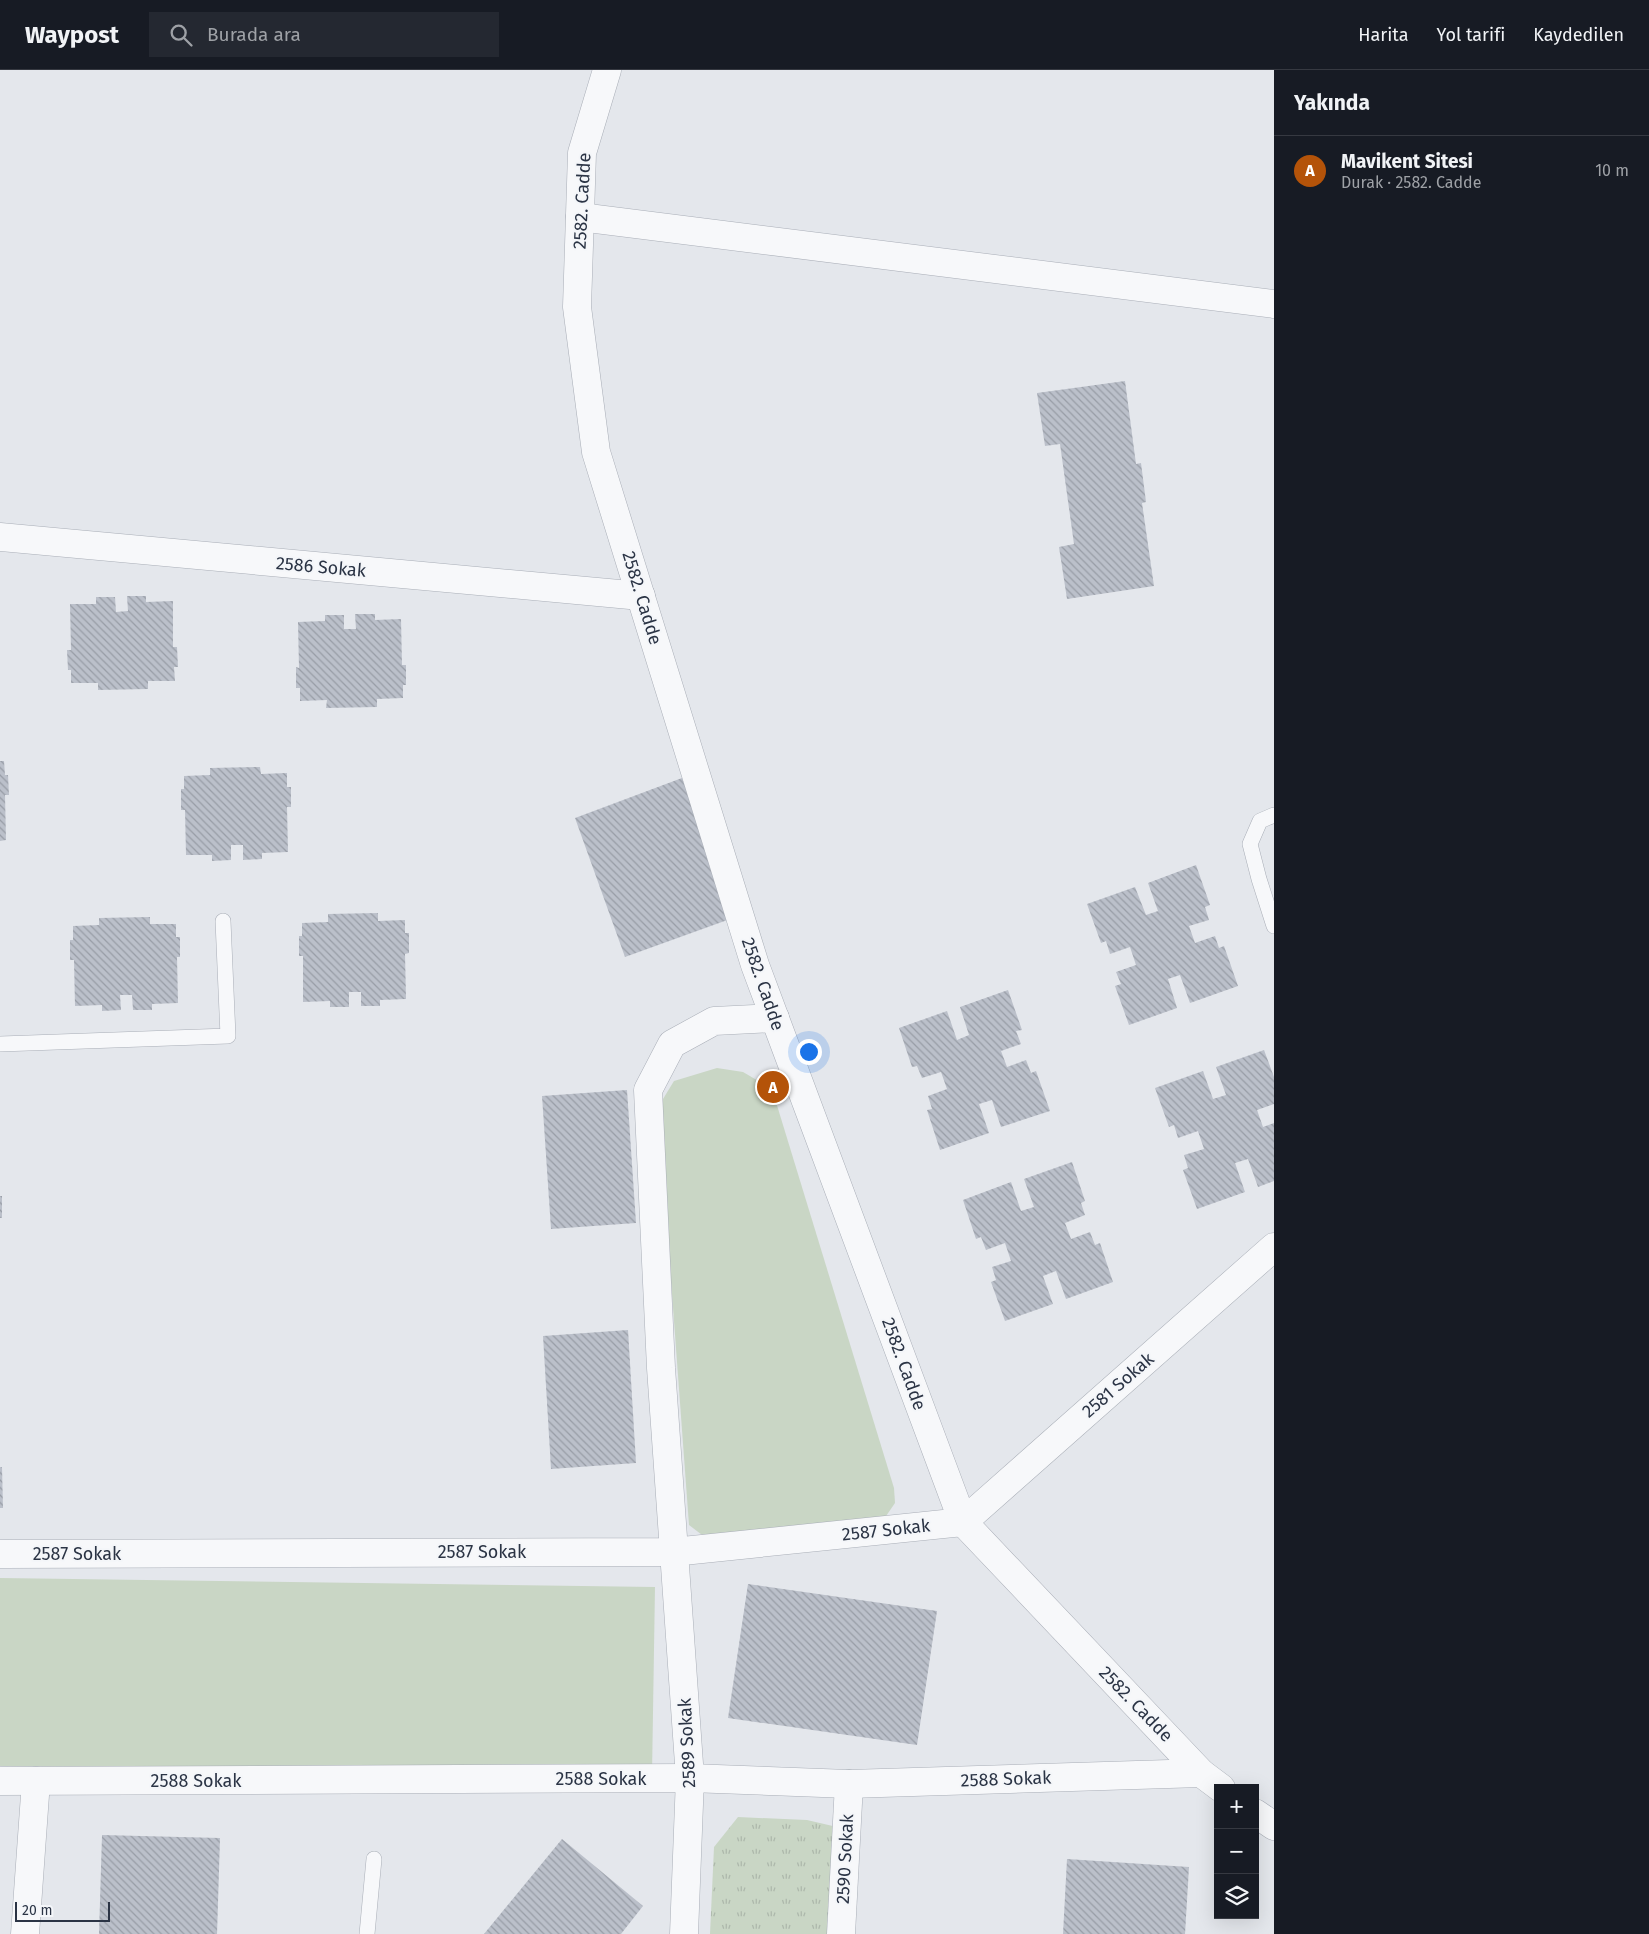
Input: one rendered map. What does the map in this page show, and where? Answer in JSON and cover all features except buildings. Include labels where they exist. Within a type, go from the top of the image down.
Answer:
[{"type":"street","name":"2582. Cadde","points":[[607,70],[582,153],[577,307],[596,452],[755,965],[963,1522],[1211,1780]]},
{"type":"street","points":[[580,217],[1274,304]]},
{"type":"street","name":"2586 Sokak","points":[[0,537],[641,596]]},
{"type":"street","name":"2589 Sokak","points":[[684,1934],[690,1778],[661,1368],[648,1090],[672,1044],[714,1021],[775,1018]]},
{"type":"street","name":"2581 Sokak","points":[[963,1522],[1274,1247]]},
{"type":"street","name":"2587 Sokak","points":[[0,1554],[673,1552],[963,1522]]},
{"type":"street","name":"2588 Sokak","points":[[0,1781],[690,1778],[849,1784],[1211,1780]]},
{"type":"street","points":[[25,1934],[36,1781]]},
{"type":"street","name":"2590 Sokak","points":[[840,1934],[849,1784]]},
{"type":"street","points":[[1259,1816],[1274,1826]]},
{"type":"lane","points":[[1274,815],[1260,822],[1250,844],[1274,926]]},
{"type":"lane","points":[[0,1044],[228,1036],[223,921]]},
{"type":"lane","points":[[367,1934],[374,1859]]},
{"type":"green space","points":[[717,1068],[743,1072],[772,1089],[894,1488],[895,1503],[884,1519],[710,1541],[689,1525],[659,1117],[663,1099],[674,1081]]},
{"type":"green space","points":[[0,1578],[655,1587],[652,1775],[0,1766]]},
{"type":"green space","points":[[738,1817],[807,1820],[837,1827],[828,1934],[710,1934],[714,1847]]},
{"type":"place","name":"Mavikent Sitesi","points":[[773,1087]]}]
